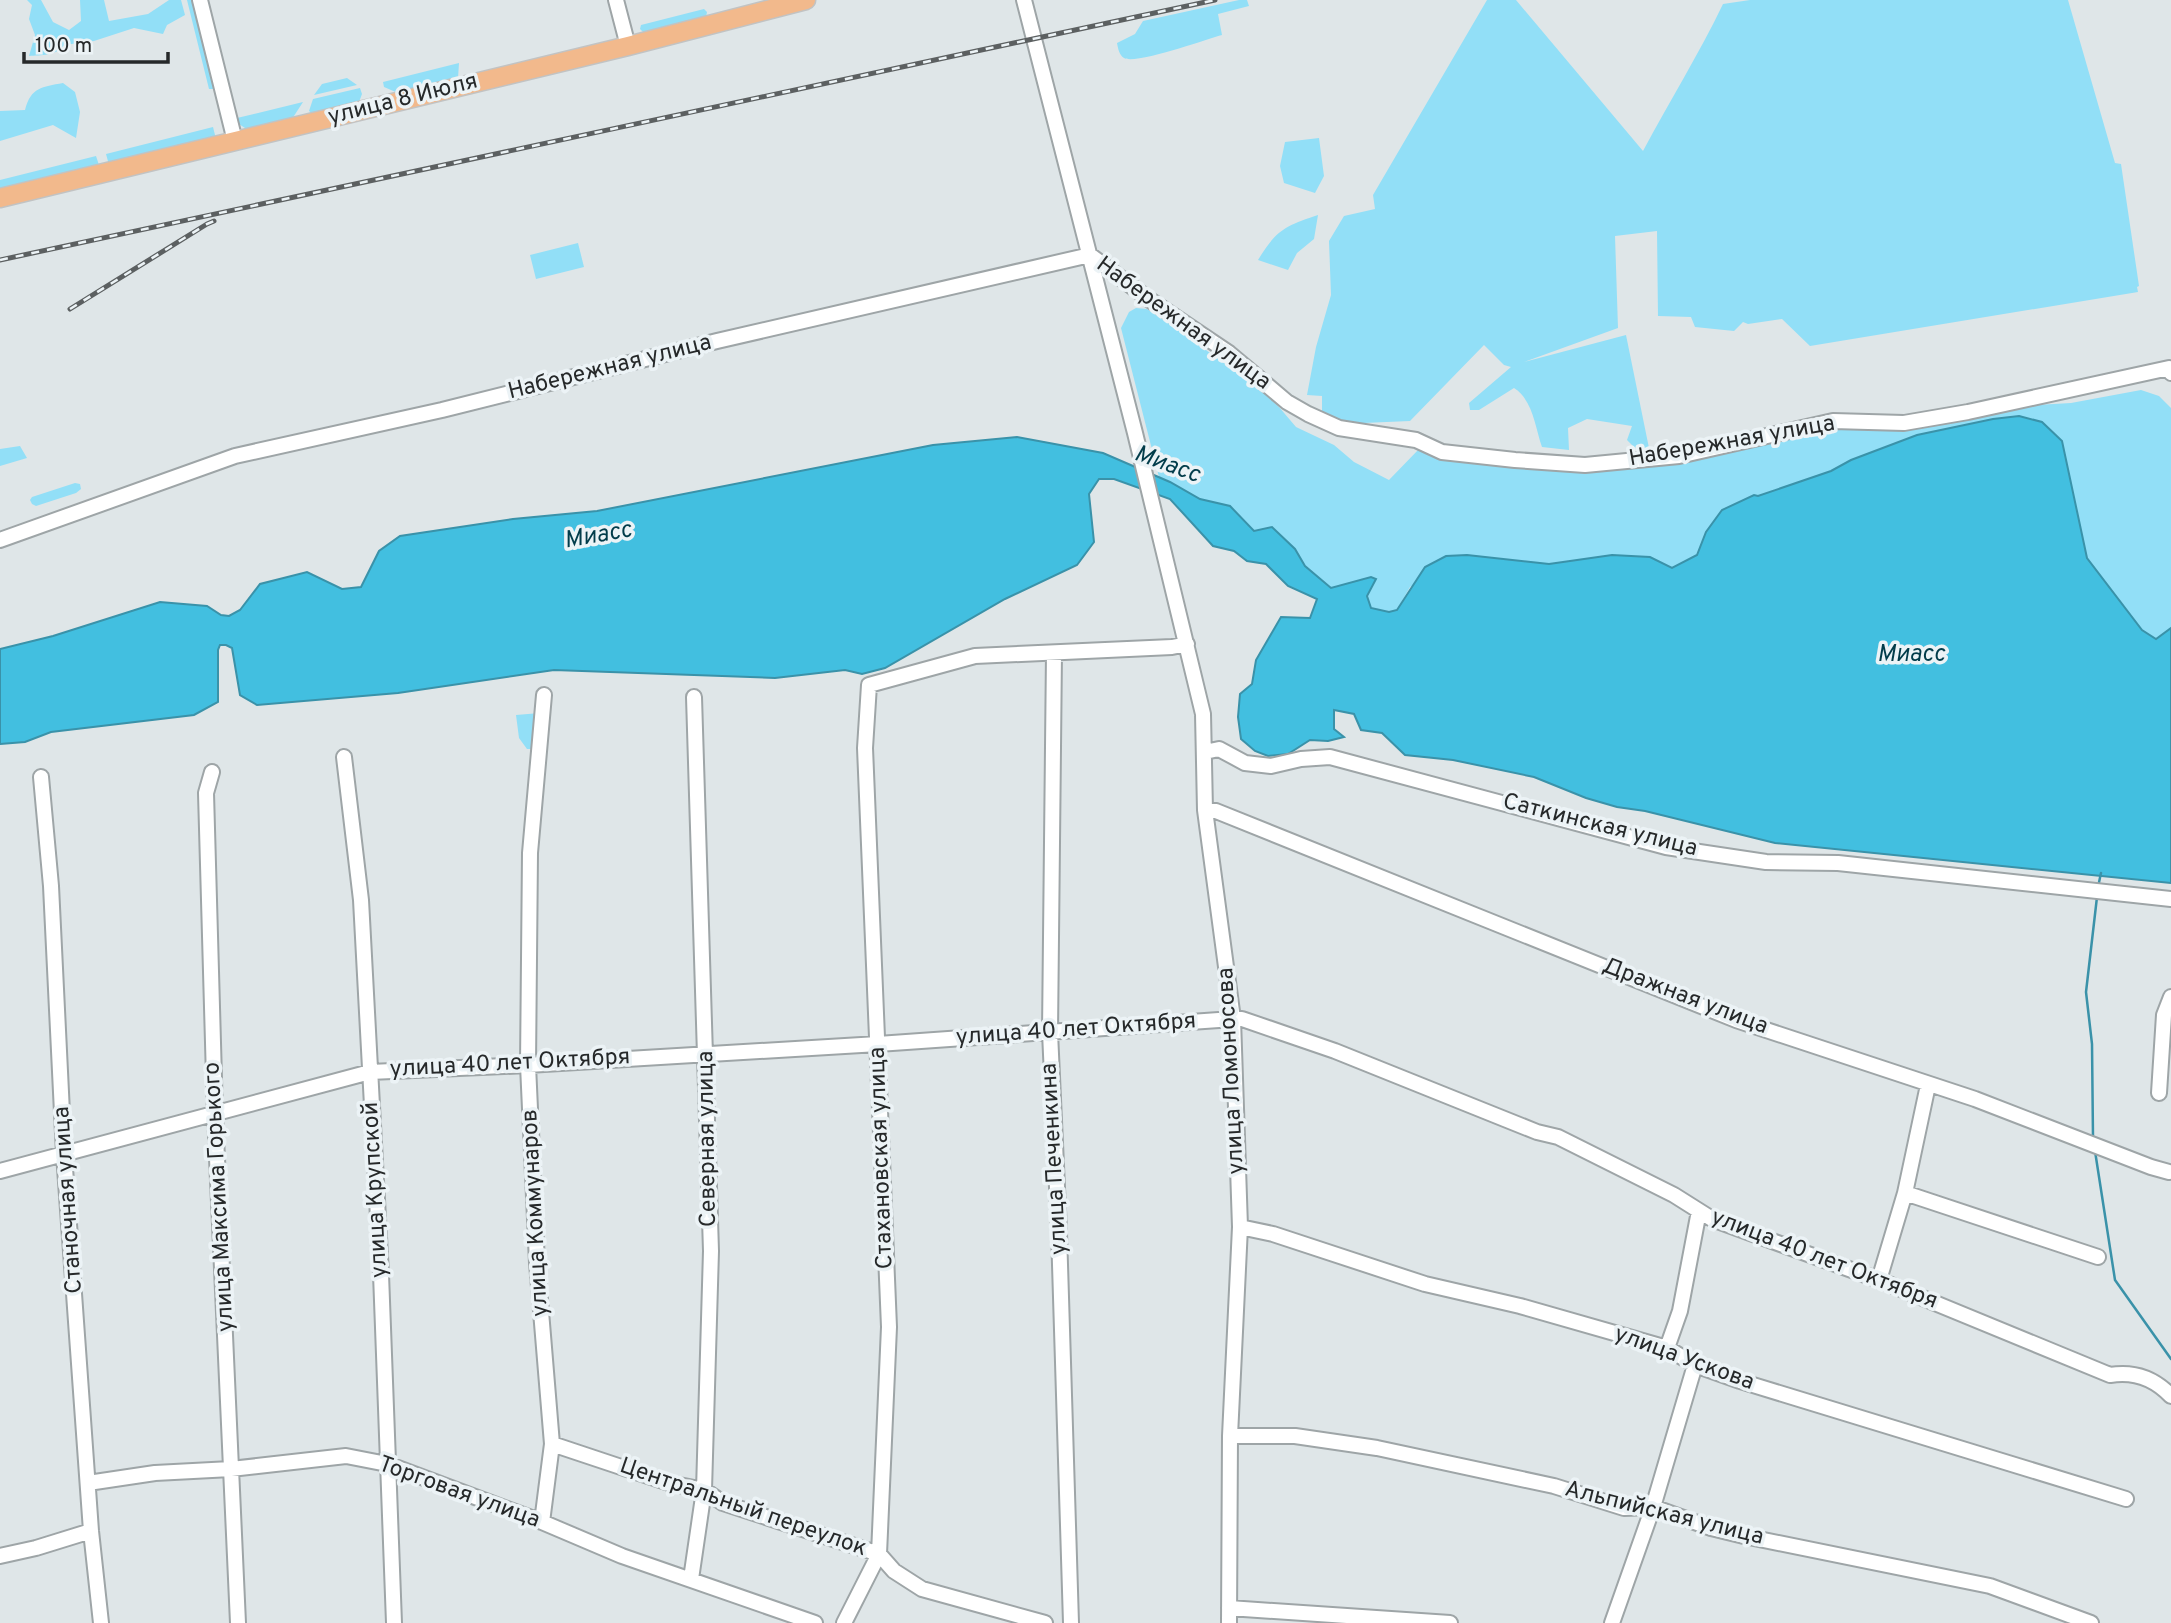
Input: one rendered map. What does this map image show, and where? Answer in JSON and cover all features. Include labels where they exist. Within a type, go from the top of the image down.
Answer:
[{"type":"main road","name":"улица 8 Июля","points":[[0,198],[628,46],[806,0]]},
{"type":"street","points":[[200,0],[235,141]]},
{"type":"street","points":[[616,0],[628,46]]},
{"type":"street","name":"улица Ломоносова","points":[[1024,0],[1135,433],[1203,714],[1205,810],[1233,1019],[1240,1227],[1230,1436],[1229,1615]]},
{"type":"street","name":"Набережная улица","points":[[0,540],[235,456],[442,410],[718,341],[1090,255],[1150,300],[1229,353],[1287,402],[1308,414],[1339,428],[1416,440],[1442,452],[1515,460],[1585,465],[1679,456],[1833,421],[1904,423],[2170,370]]},
{"type":"street","points":[[1054,653],[1187,644]]},
{"type":"street","name":"Стахановская улица","points":[[844,1623],[879,1554],[889,1327],[865,748],[869,685],[975,656],[1054,653]]},
{"type":"street","name":"улица Печенкина","points":[[1054,653],[1050,1031],[1071,1623]]},
{"type":"street","name":"улица Коммунаров","points":[[542,1522],[552,1444],[537,1263],[528,1065],[530,853],[544,695]]},
{"type":"street","name":"Северная улица","points":[[691,1580],[704,1490],[711,1251],[694,697]]},
{"type":"street","name":"Саткинская улица","points":[[1205,751],[1219,749],[1245,762],[1271,766],[1301,759],[1330,757],[1679,849],[1766,862],[1838,863],[2171,899]]},
{"type":"street","name":"улица Крупской","points":[[344,757],[361,900],[381,1274],[394,1623]]},
{"type":"street","name":"улица Максима Горького","points":[[212,772],[206,793],[215,1114],[238,1623]]},
{"type":"street","name":"Станочная улица","points":[[41,777],[51,886],[64,1154],[91,1531],[101,1623]]},
{"type":"street","name":"Дражная улица","points":[[1205,810],[1216,811],[1736,1020],[1975,1099],[2169,1172]]},
{"type":"street","points":[[2159,1093],[2164,1015],[2171,997]]},
{"type":"street","name":"улица 40 лет Октября","points":[[0,1171],[370,1072],[878,1044],[1242,1018],[1558,1137],[1674,1195],[1712,1219],[1879,1280],[2110,1375],[2126,1372],[2160,1384],[2171,1396]]},
{"type":"street","points":[[1879,1280],[1905,1193],[1928,1085]]},
{"type":"street","points":[[1905,1193],[2098,1257]]},
{"type":"street","points":[[1667,1348],[1681,1311],[1699,1211]]},
{"type":"street","name":"улица Ускова","points":[[1240,1227],[1273,1234],[1425,1284],[1520,1306],[1667,1348],[1695,1365],[2126,1499]]},
{"type":"street","points":[[1612,1623],[1653,1507],[1695,1365]]},
{"type":"street","name":"Альпийская улица","points":[[1230,1436],[1295,1436],[1377,1448],[1554,1486],[1624,1508],[1653,1507],[1711,1528],[1744,1536],[1990,1586],[2091,1623]]},
{"type":"street","name":"Центральный переулок","points":[[552,1444],[669,1483],[704,1490],[723,1503],[879,1554],[894,1572],[922,1589],[1045,1623]]},
{"type":"street","name":"Торговая улица","points":[[88,1483],[346,1456],[387,1464],[542,1522],[622,1556],[815,1623]]},
{"type":"street","points":[[0,1556],[91,1531]]},
{"type":"street","points":[[1229,1615],[1450,1623]]},
{"type":"shaded area","points":[[27,0],[41,0],[53,22],[69,30],[81,21],[80,0],[104,0],[109,21],[148,14],[169,0],[181,0],[185,15],[167,25],[163,34],[134,28],[94,41],[64,45],[53,53],[29,56],[35,35],[29,19],[32,5]]},
{"type":"shaded area","points":[[187,0],[194,0],[216,87],[213,89],[209,89]]},
{"type":"shaded area","points":[[1247,0],[1249,6],[1218,14],[1222,35],[1142,58],[1124,58],[1120,53],[1117,43],[1135,34],[1143,21]]},
{"type":"shaded area","points":[[1487,0],[1516,0],[1643,151],[1723,4],[1750,0],[2068,0],[2115,163],[2121,164],[2138,292],[1810,346],[1782,319],[1748,324],[1743,322],[1734,331],[1695,327],[1691,317],[1658,316],[1657,231],[1615,236],[1618,328],[1524,362],[1626,335],[1650,453],[1634,447],[1627,440],[1632,426],[1587,419],[1568,428],[1569,450],[1542,447],[1529,407],[1514,388],[1479,410],[1470,410],[1469,403],[1511,367],[1504,365],[1484,345],[1410,421],[1340,424],[1339,419],[1322,411],[1322,396],[1307,395],[1316,347],[1331,295],[1329,241],[1344,216],[1375,209],[1373,195]]},
{"type":"shaded area","points":[[704,9],[707,12],[706,17],[644,33],[640,29],[641,25]]},
{"type":"shaded area","points":[[459,63],[458,78],[398,93],[384,87],[383,82]]},
{"type":"shaded area","points":[[347,78],[357,85],[314,95],[322,84]]},
{"type":"shaded area","points":[[63,83],[75,92],[80,112],[76,138],[53,125],[0,141],[0,111],[25,110],[27,102],[38,89]]},
{"type":"shaded area","points":[[360,88],[362,94],[359,102],[313,114],[309,111],[313,99]]},
{"type":"shaded area","points":[[303,102],[292,119],[248,130],[239,124],[237,118]]},
{"type":"shaded area","points":[[213,127],[216,139],[109,165],[106,154]]},
{"type":"shaded area","points":[[1319,138],[1324,176],[1315,193],[1284,183],[1280,166],[1285,142]]},
{"type":"shaded area","points":[[96,156],[100,168],[0,193],[0,180]]},
{"type":"shaded area","points":[[1318,215],[1314,239],[1297,253],[1288,270],[1258,260],[1282,230]]},
{"type":"shaded area","points":[[578,243],[584,267],[536,279],[530,255]]},
{"type":"shaded area","points":[[1136,308],[1147,309],[1166,321],[1257,387],[1296,427],[1334,445],[1354,462],[1389,480],[1419,449],[1440,460],[1585,472],[1679,461],[1835,429],[1903,431],[2019,406],[2071,403],[2141,390],[2159,396],[2171,408],[2171,628],[2156,640],[2142,630],[2087,558],[2075,507],[1851,460],[1831,471],[1758,496],[1754,495],[1706,532],[1697,555],[1672,568],[1612,555],[1549,564],[1467,555],[1410,587],[1397,610],[1389,612],[1371,608],[1367,596],[1376,579],[1371,577],[1331,588],[1305,566],[1295,549],[1254,531],[1230,506],[1200,499],[1159,477],[1121,328],[1129,312]]},
{"type":"shaded area","points":[[20,446],[27,458],[0,466],[0,449]]},
{"type":"shaded area","points":[[75,483],[80,484],[81,489],[76,493],[36,506],[30,500],[32,497]]},
{"type":"shaded area","points":[[540,713],[537,749],[527,749],[519,738],[516,715]]},
{"type":"water","name":"Миасс","points":[[2019,416],[2042,422],[2062,441],[2087,558],[2142,630],[2156,639],[2171,628],[2171,883],[1775,843],[1645,811],[1617,807],[1534,777],[1453,760],[1405,755],[1382,733],[1361,730],[1354,714],[1334,710],[1334,729],[1344,737],[1328,741],[1310,740],[1288,754],[1268,756],[1255,751],[1241,739],[1238,717],[1240,694],[1252,684],[1256,660],[1281,617],[1310,618],[1317,599],[1288,586],[1266,564],[1247,561],[1234,551],[1213,546],[1170,499],[1114,479],[1099,479],[1089,494],[1094,542],[1077,565],[1005,599],[885,668],[862,674],[845,670],[775,678],[554,670],[398,693],[257,705],[240,695],[232,648],[220,645],[218,702],[194,715],[51,732],[25,742],[0,744],[0,649],[53,636],[160,602],[207,606],[221,615],[229,616],[240,610],[260,584],[307,572],[342,589],[361,587],[379,551],[400,536],[513,519],[597,511],[933,445],[1017,437],[1103,453],[1170,482],[1200,499],[1230,506],[1254,531],[1272,527],[1295,549],[1305,566],[1331,588],[1371,577],[1376,579],[1367,596],[1371,608],[1389,612],[1397,610],[1425,567],[1446,556],[1467,555],[1549,564],[1612,555],[1650,557],[1672,568],[1697,555],[1706,532],[1722,510],[1754,495],[1758,496],[1831,471],[1851,460],[1917,435]]},
{"type":"waterway","points":[[2098,887],[2101,873]]},
{"type":"waterway","points":[[2093,1138],[2092,1044],[2086,992],[2097,897]]},
{"type":"waterway","points":[[2095,1151],[2115,1280],[2171,1359]]},
{"type":"railway","points":[[0,260],[1215,0]]},
{"type":"railway","points":[[70,309],[214,221]]}]
